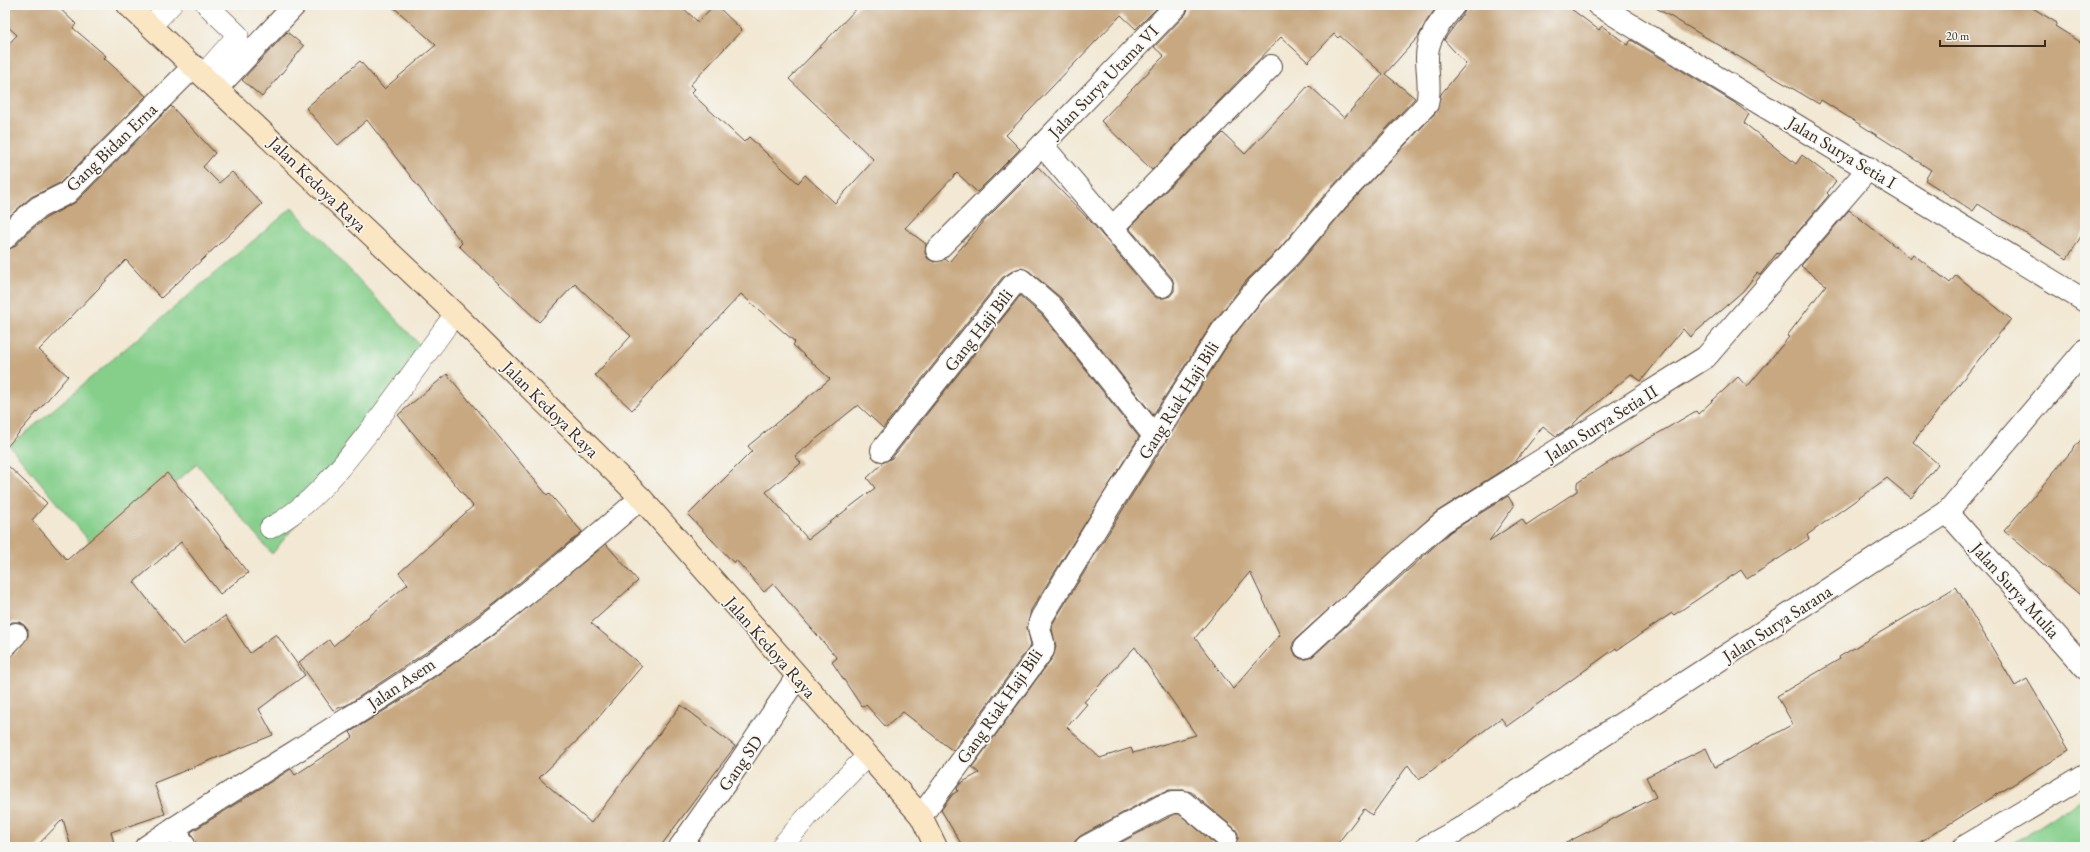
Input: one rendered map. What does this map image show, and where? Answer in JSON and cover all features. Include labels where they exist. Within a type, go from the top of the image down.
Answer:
[{"type":"street","name":"Jalan Kedoya Raya","points":[[128,5],[205,76],[455,314],[640,498],[921,816],[936,847]]},
{"type":"street","name":"Gang Bidan Erna","points":[[5,238],[39,207],[66,193],[205,76],[295,5]]},
{"type":"street","name":"Jalan Surya Utama VI","points":[[1162,286],[1042,145],[1177,5]]},
{"type":"street","name":"Gang Riak Haji Bili","points":[[921,816],[1042,650],[1044,646],[1038,627],[1042,617],[1114,499],[1156,437],[1222,330],[1241,305],[1427,104],[1430,94],[1427,56],[1430,39],[1454,5]]},
{"type":"street","name":"Jalan Surya Setia I","points":[[1598,5],[1869,168],[2085,301]]},
{"type":"street","points":[[1112,228],[1271,66]]},
{"type":"street","points":[[936,250],[1042,145]]},
{"type":"street","name":"Jalan Surya Setia II","points":[[1305,648],[1406,553],[1443,522],[1706,357],[1869,168]]},
{"type":"street","name":"Gang Haji Bili","points":[[882,450],[1012,286],[1021,280],[1051,306],[1156,437]]},
{"type":"street","name":"Jalan Surya Sarana","points":[[1426,847],[1458,830],[1947,512],[2085,350]]},
{"type":"street","name":"Jalan Asem","points":[[146,847],[302,749],[397,687],[485,626],[579,551],[640,498]]},
{"type":"street","name":"Jalan Surya Mulia","points":[[1947,512],[2085,668]]},
{"type":"street","name":"Gang SD","points":[[680,847],[740,762],[797,677]]},
{"type":"street","points":[[1964,847],[2085,775]]},
{"type":"street","points":[[1086,847],[1162,806],[1173,802],[1183,802],[1226,837]]},
{"type":"street","points":[[174,828],[185,847]]},
{"type":"lane","points":[[151,26],[171,5]]},
{"type":"lane","points":[[205,76],[238,35],[207,5]]},
{"type":"lane","points":[[270,528],[288,519],[304,506],[327,483],[409,379],[455,314]]},
{"type":"lane","points":[[781,847],[808,816],[867,756]]},
{"type":"green space","points":[[292,208],[432,358],[272,554],[197,464],[96,549],[10,446]]},
{"type":"green space","points":[[2085,798],[2085,847],[2006,847]]},
{"type":"building","points":[[5,5],[56,5],[76,24],[73,28],[106,56],[104,58],[146,96],[60,183],[31,197],[5,220],[5,48],[17,35],[5,24]]},
{"type":"building","points":[[391,5],[680,5],[698,22],[714,5],[716,5],[742,30],[690,85],[695,89],[691,93],[744,142],[749,137],[798,183],[805,175],[835,203],[874,160],[789,79],[860,5],[1160,5],[1136,29],[1121,15],[1006,135],[1020,149],[977,192],[957,173],[905,228],[926,244],[925,253],[928,259],[934,262],[945,259],[949,262],[986,219],[1038,167],[1092,223],[1152,294],[1157,298],[1164,298],[1170,296],[1174,291],[1172,278],[1129,228],[1223,133],[1245,154],[1309,85],[1344,118],[1383,74],[1340,36],[1338,38],[1334,34],[1308,62],[1281,37],[1152,170],[1101,121],[1164,56],[1154,47],[1186,14],[1189,5],[1438,5],[1418,37],[1385,74],[1415,98],[1327,192],[1280,248],[1247,280],[1212,324],[1153,415],[1061,298],[1029,271],[1021,268],[1014,270],[1002,278],[883,428],[858,405],[795,456],[801,463],[766,492],[808,539],[875,488],[867,478],[884,462],[892,458],[1020,296],[1042,315],[1139,437],[1031,610],[1027,628],[1031,645],[953,751],[903,712],[886,727],[866,705],[862,707],[832,662],[837,658],[773,584],[764,592],[736,560],[734,563],[688,515],[752,451],[748,446],[830,379],[793,345],[795,342],[741,294],[632,410],[595,375],[631,336],[575,284],[539,322],[459,246],[462,243],[367,120],[338,145],[306,108],[360,61],[384,89],[436,45]]},
{"type":"building","points":[[1466,5],[1566,5],[1599,30],[1602,26],[1628,45],[1631,40],[1735,103],[1749,114],[1744,123],[1796,164],[1802,155],[1836,181],[1827,193],[1829,195],[1779,254],[1777,253],[1760,275],[1757,273],[1743,291],[1690,337],[1683,329],[1641,381],[1631,374],[1571,427],[1556,436],[1543,426],[1515,462],[1435,513],[1297,638],[1293,643],[1293,649],[1296,656],[1301,659],[1307,659],[1313,656],[1450,532],[1508,496],[1514,506],[1489,541],[1522,519],[1526,525],[1577,491],[1577,483],[1606,464],[1696,411],[1698,414],[1738,377],[1747,387],[1789,337],[1787,336],[1826,285],[1801,266],[1849,210],[1910,258],[1913,254],[1950,283],[1956,275],[2011,319],[1913,442],[1938,464],[1911,498],[1887,478],[1807,535],[1809,539],[1747,579],[1741,570],[1674,615],[1672,613],[1617,650],[1616,648],[1507,726],[1501,718],[1419,780],[1408,765],[1372,815],[1364,809],[1335,847],[1233,847],[1238,839],[1238,833],[1234,828],[1191,792],[1183,790],[1169,790],[1156,795],[1080,836],[1075,841],[1074,847],[963,847],[941,810],[953,794],[958,791],[957,788],[961,783],[979,773],[972,767],[1053,657],[1056,647],[1052,629],[1053,623],[1125,506],[1232,338],[1266,296],[1298,265],[1345,209],[1436,112],[1441,94],[1466,64],[1444,40],[1464,13]],"holes":[[[1250,572],[1280,635],[1233,689],[1195,638]],[[1135,647],[1196,735],[1133,753],[1131,748],[1100,758],[1067,727],[1087,704],[1084,702]]]},
{"type":"building","points":[[1651,5],[2028,5],[2057,23],[2055,26],[2085,45],[2085,230],[2067,259],[1978,204],[1973,211],[1925,180],[1931,170],[1886,141],[1821,100],[1819,104]]},
{"type":"building","points":[[287,32],[304,46],[262,97],[242,80]]},
{"type":"building","points":[[171,106],[215,153],[203,167],[219,183],[232,172],[262,204],[161,298],[126,260],[39,350],[68,376],[5,449],[5,250],[14,247],[27,233],[46,218],[76,202]]},
{"type":"building","points":[[447,374],[547,495],[549,493],[582,532],[497,601],[437,645],[347,705],[333,710],[299,662],[329,640],[333,646],[408,584],[399,573],[473,506],[398,415]]},
{"type":"building","points":[[2085,435],[2085,599],[2004,531]]},
{"type":"building","points":[[5,463],[47,503],[32,520],[67,560],[167,473],[208,521],[248,573],[220,594],[181,542],[134,582],[183,645],[225,616],[250,653],[276,634],[305,675],[259,709],[273,735],[154,783],[165,814],[111,832],[115,847],[71,847],[63,819],[36,847],[5,847],[5,658],[14,654],[28,636],[28,630],[19,622],[12,622],[5,628]]},
{"type":"building","points":[[606,544],[638,581],[591,623],[642,666],[587,731],[539,778],[591,823],[681,705],[735,746],[660,847],[197,847],[191,832],[291,769],[295,775],[353,737],[350,732],[409,695],[492,636]]},
{"type":"building","points":[[1956,587],[2015,686],[2027,679],[2069,750],[1912,847],[1558,847],[1656,797],[1646,777],[1706,748],[1715,767],[1793,724],[1777,696]]},
{"type":"building","points":[[1175,814],[1179,814],[1219,847],[1112,847]]}]
